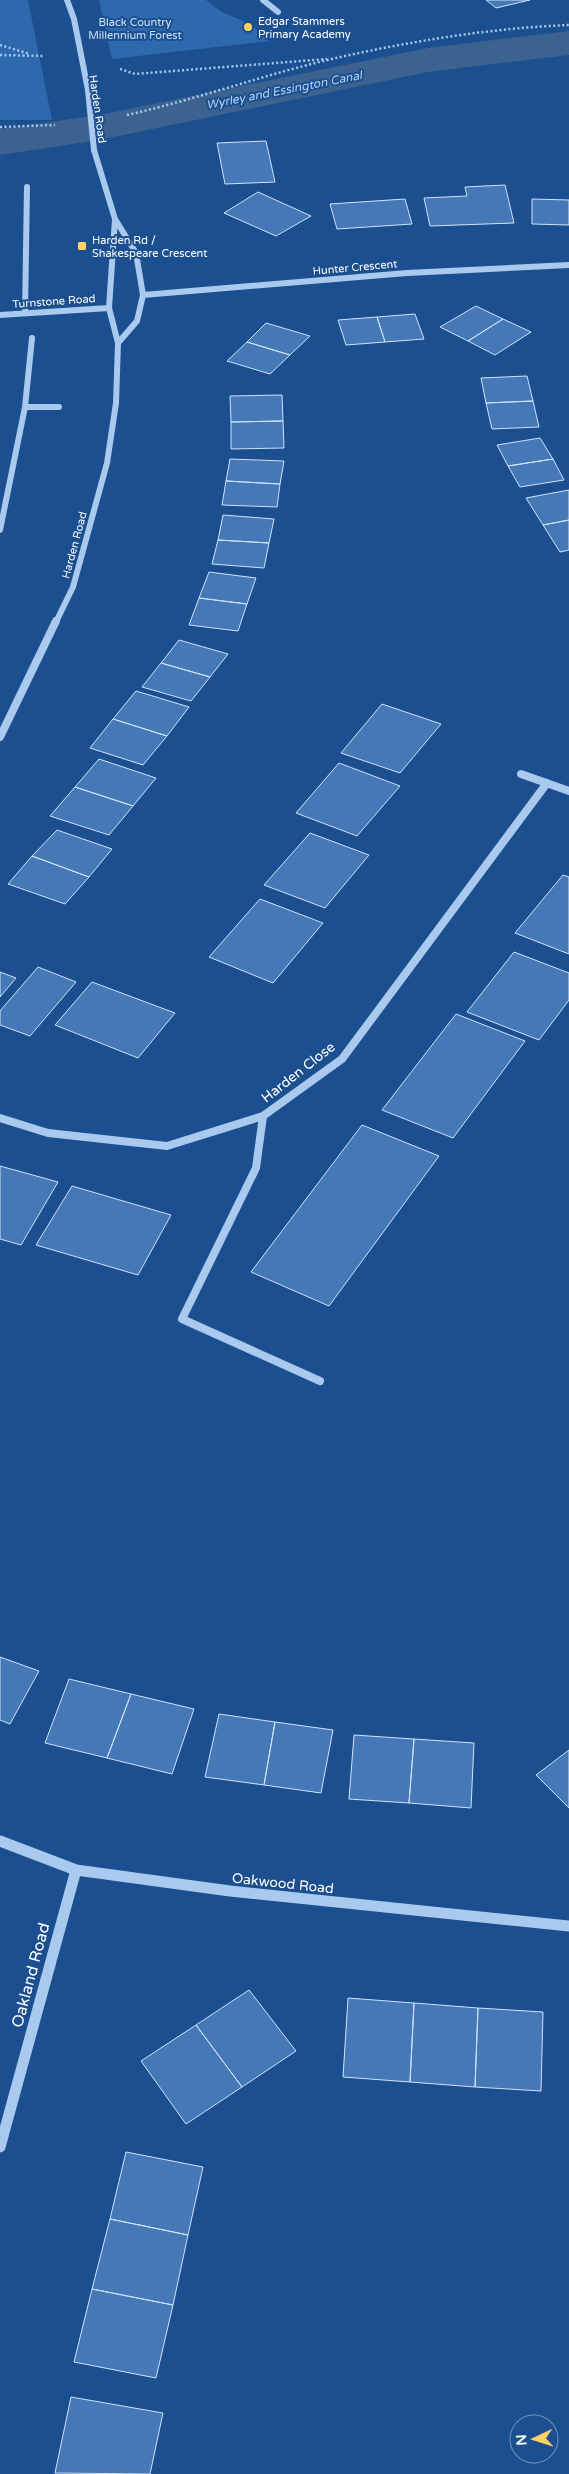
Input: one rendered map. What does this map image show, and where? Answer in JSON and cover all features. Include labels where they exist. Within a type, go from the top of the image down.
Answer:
[{"type":"street","name":"Harden Road","points":[[67,0],[74,19],[79,54],[88,90],[94,150],[115,219],[136,253],[143,295],[137,321],[118,343]]},
{"type":"street","points":[[263,0],[278,12]]},
{"type":"street","points":[[25,313],[27,187]]},
{"type":"street","name":"Harden Road","points":[[0,737],[73,587],[107,463],[116,403],[118,343],[108,308],[115,219]]},
{"type":"street","name":"Hunter Crescent","points":[[143,295],[407,273],[569,265]]},
{"type":"street","name":"Turnstone Road","points":[[0,315],[108,308]]},
{"type":"street","points":[[0,530],[25,407],[32,338]]},
{"type":"street","points":[[25,407],[59,407]]},
{"type":"street","points":[[521,774],[569,791]]},
{"type":"street","name":"Harden Close","points":[[0,1118],[48,1133],[167,1146],[263,1116],[342,1059],[548,783]]},
{"type":"street","points":[[263,1116],[256,1168],[182,1319],[320,1381]]},
{"type":"street","name":"Oakwood Road","points":[[0,1841],[76,1870],[230,1891],[569,1926]]},
{"type":"street","name":"Oakland Road","points":[[0,2147],[76,1870]]},
{"type":"path","points":[[124,115],[176,104],[335,58],[459,35],[538,26],[569,25]]},
{"type":"path","points":[[0,45],[38,56]]},
{"type":"path","points":[[0,55],[79,54],[135,74],[335,58]]},
{"type":"path","points":[[0,127],[58,125]]},
{"type":"green space","points":[[0,0],[28,0],[52,120],[0,120]]},
{"type":"green space","name":"Black Country Millennium Forest","points":[[99,0],[206,0],[220,11],[252,25],[269,41],[112,59]]},
{"type":"building","points":[[486,0],[530,0],[496,8]]},
{"type":"building","points":[[266,141],[275,182],[225,184],[217,143]]},
{"type":"building","points":[[505,185],[514,223],[430,226],[424,198],[467,196],[465,187]]},
{"type":"building","points":[[258,192],[311,216],[276,236],[224,213]]},
{"type":"building","points":[[405,199],[412,224],[337,229],[330,204]]},
{"type":"building","points":[[532,199],[569,200],[569,225],[532,224]]},
{"type":"building","points":[[476,306],[503,319],[468,341],[440,327]]},
{"type":"building","points":[[415,314],[424,339],[385,342],[377,317]]},
{"type":"building","points":[[377,317],[385,342],[346,345],[338,320]]},
{"type":"building","points":[[503,319],[531,332],[495,355],[468,341]]},
{"type":"building","points":[[266,323],[310,336],[290,355],[247,342]]},
{"type":"building","points":[[247,342],[290,355],[270,374],[227,361]]},
{"type":"building","points":[[527,376],[533,401],[486,403],[481,378]]},
{"type":"building","points":[[282,395],[283,421],[231,422],[230,396]]},
{"type":"building","points":[[533,401],[539,427],[492,429],[486,403]]},
{"type":"building","points":[[283,421],[284,448],[231,449],[231,422]]},
{"type":"building","points":[[540,438],[553,459],[508,466],[497,445]]},
{"type":"building","points":[[230,459],[284,461],[280,484],[226,481]]},
{"type":"building","points":[[553,459],[564,480],[520,487],[508,466]]},
{"type":"building","points":[[226,481],[280,484],[277,507],[222,505]]},
{"type":"building","points":[[569,490],[569,520],[543,525],[526,498]]},
{"type":"building","points":[[223,515],[274,519],[269,543],[218,540]]},
{"type":"building","points":[[569,520],[569,550],[560,552],[543,525]]},
{"type":"building","points":[[218,540],[269,543],[264,568],[212,564]]},
{"type":"building","points":[[209,572],[256,578],[247,604],[199,598]]},
{"type":"building","points":[[199,598],[247,604],[238,631],[189,625]]},
{"type":"building","points":[[179,640],[228,654],[210,677],[161,663]]},
{"type":"building","points":[[161,663],[210,677],[191,701],[142,687]]},
{"type":"building","points":[[136,691],[189,707],[167,736],[113,719]]},
{"type":"building","points":[[382,704],[441,724],[400,773],[341,753]]},
{"type":"building","points":[[113,719],[167,736],[143,765],[90,748]]},
{"type":"building","points":[[99,759],[156,778],[133,806],[75,787]]},
{"type":"building","points":[[339,763],[400,786],[357,836],[296,813]]},
{"type":"building","points":[[75,787],[133,806],[109,835],[50,816]]},
{"type":"building","points":[[57,830],[112,849],[89,877],[32,856]]},
{"type":"building","points":[[310,833],[369,855],[325,908],[264,885]]},
{"type":"building","points":[[32,856],[89,877],[65,904],[8,884]]},
{"type":"building","points":[[563,875],[569,877],[569,954],[515,933]]},
{"type":"building","points":[[260,899],[323,923],[273,983],[209,957]]},
{"type":"building","points":[[514,952],[569,973],[569,1000],[539,1040],[467,1012]]},
{"type":"building","points":[[38,967],[76,982],[30,1036],[0,1025],[0,1011]]},
{"type":"building","points":[[0,972],[16,978],[0,997]]},
{"type":"building","points":[[92,982],[175,1013],[138,1058],[55,1025]]},
{"type":"building","points":[[456,1014],[525,1041],[453,1138],[382,1110]]},
{"type":"building","points":[[362,1125],[439,1156],[329,1306],[251,1272]]},
{"type":"building","points":[[0,1166],[58,1182],[21,1245],[0,1239]]},
{"type":"building","points":[[72,1186],[171,1215],[138,1275],[36,1245]]},
{"type":"building","points":[[0,1657],[39,1671],[10,1724],[0,1720]]},
{"type":"building","points":[[69,1679],[131,1694],[107,1758],[45,1743]]},
{"type":"building","points":[[131,1694],[194,1709],[172,1774],[107,1758]]},
{"type":"building","points":[[219,1714],[275,1722],[264,1785],[205,1777]]},
{"type":"building","points":[[275,1722],[333,1730],[321,1793],[264,1785]]},
{"type":"building","points":[[354,1735],[414,1739],[409,1803],[349,1799]]},
{"type":"building","points":[[414,1739],[474,1743],[471,1808],[409,1803]]},
{"type":"building","points":[[569,1750],[569,1808],[536,1775]]},
{"type":"building","points":[[249,1990],[296,2051],[242,2087],[196,2025]]},
{"type":"building","points":[[348,1998],[414,2003],[410,2082],[343,2077]]},
{"type":"building","points":[[414,2003],[478,2008],[475,2087],[410,2082]]},
{"type":"building","points":[[478,2008],[543,2012],[541,2091],[475,2087]]},
{"type":"building","points":[[196,2025],[242,2087],[186,2124],[141,2061]]},
{"type":"building","points":[[126,2152],[203,2167],[188,2235],[110,2219]]},
{"type":"building","points":[[110,2219],[188,2235],[173,2305],[92,2289]]},
{"type":"building","points":[[92,2289],[173,2305],[156,2378],[74,2362]]},
{"type":"building","points":[[71,2397],[163,2413],[150,2474],[55,2473]]},
{"type":"waterway","name":"Wyrley and Essington Canal","points":[[0,142],[25,140],[99,128],[428,60],[522,47],[569,43]]},
{"type":"place","name":"Edgar Stammers Primary Academy","points":[[248,27]]},
{"type":"place","name":"Harden Rd / Shakespeare Crescent","points":[[82,246]]}]
